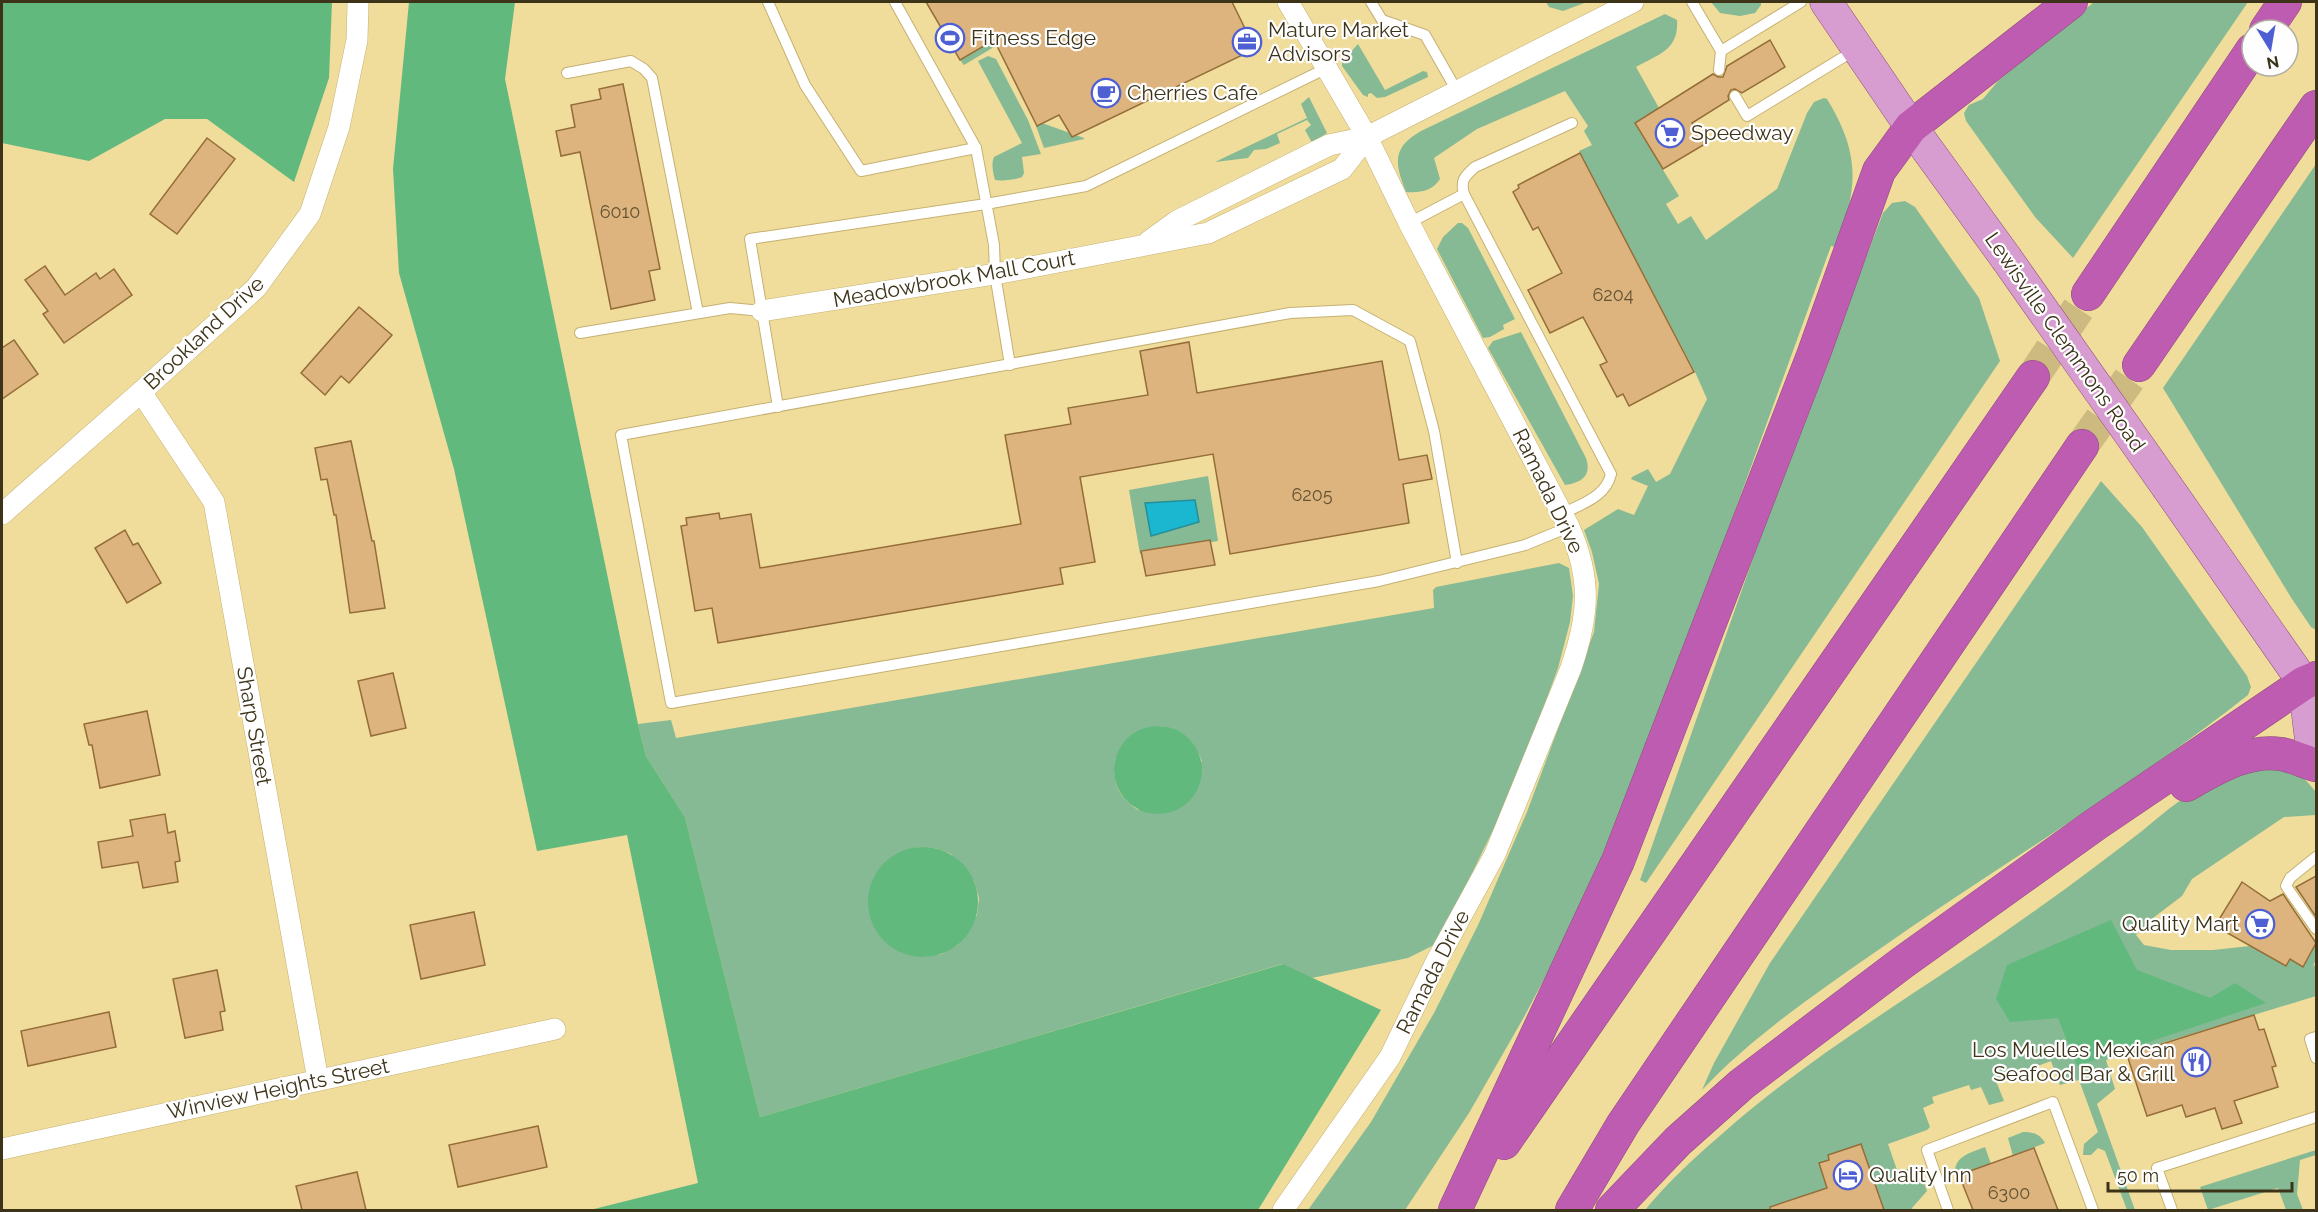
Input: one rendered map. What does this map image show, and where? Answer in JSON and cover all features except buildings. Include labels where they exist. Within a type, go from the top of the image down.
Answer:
[{"type":"highway","points":[[1456,1210],[1618,861],[1814,353],[1879,171],[1911,127],[2071,2]]},
{"type":"highway","points":[[2274,18],[2285,2]]},
{"type":"highway","points":[[2088,294],[2240,68]]},
{"type":"highway","points":[[2139,365],[2316,107]]},
{"type":"highway","points":[[1456,1210],[2033,377]]},
{"type":"highway","points":[[1572,1210],[1629,1114],[2082,446]]},
{"type":"highway","points":[[1612,1210],[1678,1141],[1742,1084],[1902,963],[2096,824],[2312,683]]},
{"type":"highway","points":[[2096,824],[2168,795],[2219,766],[2243,758],[2264,754],[2282,754],[2316,765]]},
{"type":"main road","name":"Lewisville Clemmons Road","points":[[1826,2],[1911,127],[2168,488],[2312,683],[2312,740],[2316,748]]},
{"type":"street","name":"Brookland Drive","points":[[2,514],[256,288],[310,214],[339,127],[357,40],[358,2]]},
{"type":"street","name":"Ramada Drive","points":[[1283,1210],[1390,1057],[1436,962],[1495,854],[1580,640],[1586,611],[1584,567],[1565,520],[1409,223],[1367,137],[1288,2]]},
{"type":"street","points":[[1367,137],[1634,2]]},
{"type":"street","name":"Meadowbrook Mall Court","points":[[762,311],[995,274],[1208,233],[1342,169],[1367,137]]},
{"type":"street","name":"Sharp Street","points":[[141,392],[214,502],[318,1080]]},
{"type":"street","name":"Winview Heights Street","points":[[2,1149],[555,1029]]},
{"type":"lane","points":[[768,2],[805,85],[861,171],[975,148]]},
{"type":"lane","points":[[895,2],[975,148],[994,245],[995,274],[1010,365]]},
{"type":"lane","points":[[1371,2],[1382,20],[1425,35],[1457,91]]},
{"type":"lane","points":[[1692,2],[1721,51],[1719,70]]},
{"type":"lane","points":[[1721,51],[1801,2]]},
{"type":"lane","points":[[1735,96],[1747,116],[1858,48]]},
{"type":"lane","points":[[567,73],[631,62],[644,69],[652,78],[698,313]]},
{"type":"lane","points":[[778,407],[750,239],[986,204],[1086,186],[1328,68]]},
{"type":"lane","points":[[1457,563],[1434,431],[1410,341],[1353,310],[1290,313],[621,435],[671,703],[1368,583],[1457,563],[1525,545],[1565,520],[1600,494],[1608,485],[1611,474],[1464,194],[1461,184],[1465,176],[1475,167],[1572,123]]},
{"type":"lane","points":[[1409,223],[1464,194]]},
{"type":"lane","points":[[580,333],[730,308],[762,311]]},
{"type":"lane","points":[[2316,857],[2290,878],[2286,886],[2316,929]]},
{"type":"lane","points":[[2316,1037],[2310,1039],[2316,1058]]},
{"type":"lane","points":[[1948,1210],[1927,1150],[2053,1102],[2093,1210]]},
{"type":"lane","points":[[2172,1210],[2157,1168],[2316,1118]]},
{"type":"green space","points":[[2,2],[332,2],[329,78],[294,182],[207,119],[165,119],[89,161],[2,143]]},
{"type":"green space","points":[[409,2],[515,2],[505,79],[638,724],[646,756],[685,817],[760,1117],[1283,964],[1381,1010],[1258,1210],[590,1210],[698,1183],[627,835],[537,851],[454,469],[399,273],[393,169]]},
{"type":"green space","points":[[1058,2],[1060,7],[964,65],[960,60]]},
{"type":"green space","points":[[1546,2],[1587,2],[1563,11],[1549,7]]},
{"type":"green space","points":[[1711,2],[1761,2],[1761,5],[1755,13],[1740,16],[1720,13]]},
{"type":"green space","points":[[2094,2],[2248,2],[2073,258],[2035,217],[1966,121],[1964,113],[1969,105],[1983,99],[1998,81]]},
{"type":"green space","points":[[1665,14],[1677,20],[1675,38],[1666,50],[1636,67],[1659,108],[1635,124],[1679,196],[1666,204],[1678,224],[1691,216],[1706,240],[1777,189],[1807,113],[1814,102],[1824,98],[1827,99],[1838,119],[1851,155],[1852,189],[1849,207],[1836,247],[1831,246],[1719,555],[1606,853],[1524,1017],[1469,1113],[1405,1210],[1308,1210],[1371,1122],[1434,1013],[1479,923],[1527,812],[1594,632],[1599,584],[1592,552],[1584,530],[1618,509],[1634,515],[1648,486],[1631,479],[1632,477],[1648,469],[1656,482],[1670,474],[1707,399],[1579,151],[1592,145],[1584,131],[1588,126],[1565,91],[1477,129],[1434,158],[1440,179],[1426,190],[1406,192],[1399,173],[1400,150],[1411,137],[1421,131]]},
{"type":"green space","points":[[1358,44],[1385,90],[1423,71],[1427,72],[1428,77],[1385,97],[1377,98],[1371,93],[1368,97],[1363,95],[1342,66],[1342,62]]},
{"type":"green space","points":[[988,56],[996,59],[1028,120],[1041,154],[1022,157],[1024,173],[1022,177],[1016,179],[995,180],[992,166],[994,157],[1022,143],[978,61]]},
{"type":"green space","points":[[1309,97],[1327,133],[1311,141],[1305,130],[1311,125],[1307,120],[1277,134],[1280,143],[1266,149],[1254,150],[1248,158],[1215,162],[1307,118],[1301,104]]},
{"type":"green space","points":[[1042,123],[1084,139],[1044,148],[1036,126]]},
{"type":"green space","points":[[2316,164],[2316,630],[2311,627],[2292,599],[2163,388]]},
{"type":"green space","points":[[1905,201],[1915,207],[1979,298],[2000,361],[1646,883],[1640,880],[1772,504],[1883,213],[1892,203]]},
{"type":"green space","points":[[1458,223],[1468,228],[1515,319],[1503,325],[1504,329],[1490,337],[1483,338],[1437,249],[1443,237]]},
{"type":"green space","points":[[1521,332],[1586,458],[1588,470],[1584,478],[1576,482],[1565,485],[1488,348],[1493,341]]},
{"type":"green space","points":[[1208,476],[1218,541],[1140,554],[1129,490]]},
{"type":"green space","points":[[2101,481],[2142,527],[2247,676],[2251,687],[2248,695],[2156,763],[1849,970],[1761,1035],[1702,1090],[1714,1063],[1770,963]]},
{"type":"green space","points":[[1559,563],[1569,568],[1573,596],[1570,622],[1558,668],[1514,787],[1438,943],[1408,958],[1312,978],[1282,964],[760,1117],[685,817],[646,756],[638,724],[671,720],[676,738],[1434,608],[1433,590],[1436,587]],"holes":[[[1161,726],[1187,738],[1202,761],[1138,810],[1125,799],[1118,788],[1115,759]],[[917,847],[935,848],[951,854],[974,881],[979,898],[977,915],[958,945],[942,954],[924,957]]]},
{"type":"green space","points":[[1158,726],[1183,733],[1195,745],[1202,770],[1195,795],[1183,807],[1158,814],[1133,807],[1121,795],[1114,770],[1121,745],[1133,733]]},
{"type":"green space","points":[[2283,768],[2303,777],[2316,792],[2316,815],[2284,817],[2192,879],[2182,896],[2153,918],[2136,935],[2144,945],[2171,950],[2213,950],[2250,946],[2286,966],[2290,959],[2303,966],[2315,946],[2316,960],[2313,966],[2316,965],[2316,996],[2106,1060],[2115,1089],[2097,1104],[2135,1210],[2127,1210],[2105,1151],[2098,1148],[2091,1155],[2083,1155],[2084,1144],[2098,1132],[2079,1080],[2060,1085],[2051,1061],[1996,1081],[2004,1101],[1989,1105],[1981,1087],[1971,1090],[1969,1085],[1932,1097],[1934,1103],[1923,1108],[1930,1127],[1888,1144],[1898,1173],[1910,1168],[1919,1169],[1927,1191],[1912,1208],[1913,1210],[1884,1210],[1861,1144],[1828,1155],[1827,1188],[1770,1207],[1771,1210],[1645,1210],[1701,1152],[1759,1102],[1838,1044],[2040,907],[2168,809],[2206,784],[2224,776]]},
{"type":"green space","points":[[923,847],[944,851],[962,863],[974,881],[978,902],[974,923],[962,941],[944,953],[923,957],[902,953],[884,941],[872,923],[868,902],[872,881],[884,863],[902,851]]},
{"type":"green space","points":[[2111,920],[2137,970],[2210,998],[2235,983],[2266,1003],[2077,1066],[2058,1018],[2010,1022],[1996,999],[2007,965]]},
{"type":"green space","points":[[2023,1132],[2036,1134],[2045,1143],[2013,1156],[2008,1138]]},
{"type":"green space","points":[[1985,1147],[1991,1164],[1956,1177],[1955,1170],[1959,1160]]},
{"type":"green space","points":[[2316,1150],[2316,1155],[2300,1160],[2297,1194],[2303,1210],[2286,1210],[2278,1188],[2208,1210],[2200,1187]]},
{"type":"water","points":[[1195,500],[1199,522],[1151,536],[1145,503]]},
{"type":"tunnel","points":[[2033,377],[2088,294]]},
{"type":"tunnel","points":[[2082,446],[2139,365]]},
{"type":"place","name":"Fitness Edge","points":[[950,38]]},
{"type":"place","name":"Mature Market Advisors","points":[[1247,42]]},
{"type":"place","name":"Cherries Cafe","points":[[1106,93]]},
{"type":"place","name":"Speedway","points":[[1670,133]]},
{"type":"place","name":"Quality Mart","points":[[2260,924]]},
{"type":"place","name":"Los Muelles Mexican Seafood Bar & Grill","points":[[2196,1062]]},
{"type":"place","name":"Quality Inn","points":[[1848,1175]]}]
